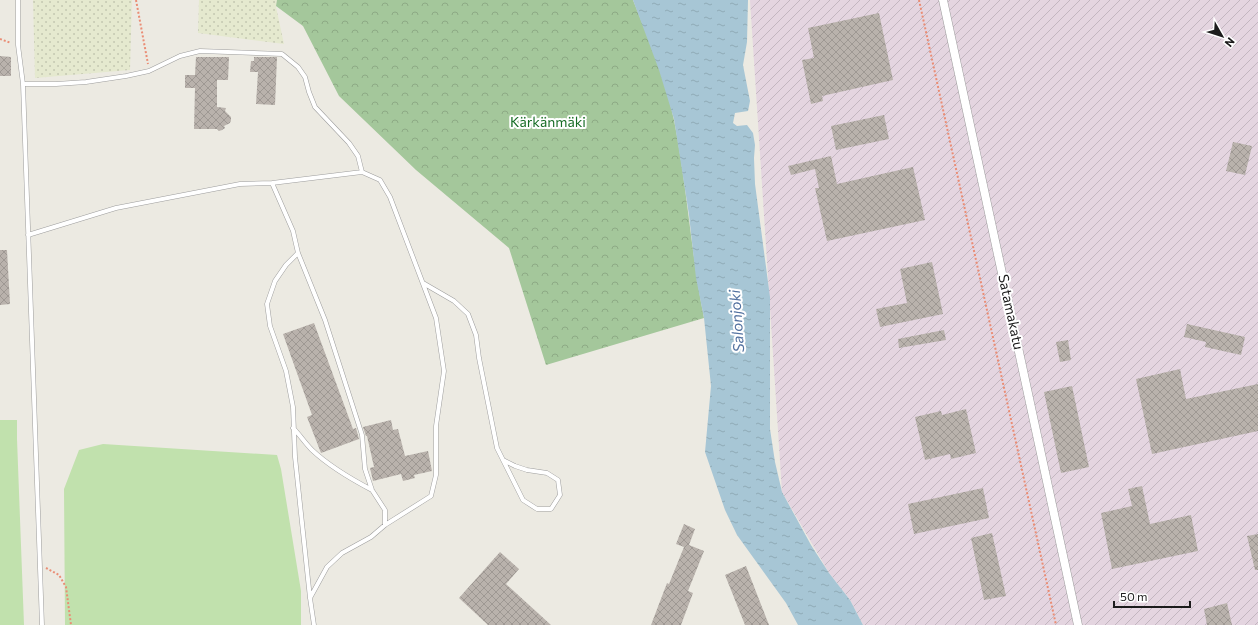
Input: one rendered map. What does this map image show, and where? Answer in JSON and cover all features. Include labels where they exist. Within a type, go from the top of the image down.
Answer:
[{"type":"street","name":"Satamakatu","points":[[943,0],[1078,625]]},
{"type":"lane","points":[[18,0],[18,45],[22,84],[42,625]]},
{"type":"lane","points":[[22,84],[86,82],[126,76],[149,71],[180,56],[200,51],[282,54],[298,67],[305,77],[315,107],[349,143],[358,156],[362,172]]},
{"type":"lane","points":[[28,235],[123,207],[240,184],[272,183],[362,172],[380,180],[390,197],[436,318],[444,371],[436,426],[436,475],[431,496],[385,525],[372,537],[342,552],[327,567],[310,598]]},
{"type":"lane","points":[[272,183],[293,231],[298,253],[325,320],[362,435],[365,469],[372,490],[385,510],[385,525]]},
{"type":"lane","points":[[298,253],[286,265],[275,281],[267,304],[270,326],[286,371],[293,407],[295,457],[314,625]]},
{"type":"lane","points":[[423,283],[454,302],[468,314],[476,335],[479,358],[497,448],[503,460],[524,500],[537,509],[551,509],[560,495],[558,480],[547,473],[527,470],[503,460]]},
{"type":"lane","points":[[293,428],[313,450],[336,469],[372,490]]},
{"type":"path","points":[[136,0],[149,71]]},
{"type":"path","points":[[919,0],[1056,625]]},
{"type":"path","points":[[0,39],[18,45]]},
{"type":"path","points":[[39,566],[59,576],[66,587],[71,625]]},
{"type":"shaded area","points":[[750,0],[1258,0],[1258,625],[863,625],[850,600],[829,573],[782,492]]},
{"type":"green space","points":[[33,0],[132,0],[130,70],[35,78]]},
{"type":"green space","points":[[199,0],[277,0],[276,7],[284,44],[198,33]]},
{"type":"green space","name":"Kärkänmäki","points":[[277,0],[633,0],[671,105],[704,318],[546,365],[509,248],[416,170],[339,96],[303,26],[276,6]]},
{"type":"green space","points":[[0,420],[17,420],[24,625],[0,625]]},
{"type":"green space","points":[[103,444],[277,455],[281,469],[301,591],[301,625],[65,625],[64,489],[79,450]]},
{"type":"water","name":"Salonjoki","points":[[633,0],[748,0],[747,42],[743,65],[750,101],[748,111],[735,113],[733,123],[737,126],[747,125],[753,133],[755,145],[755,184],[770,297],[770,429],[775,462],[782,492],[811,545],[829,573],[850,600],[863,625],[798,625],[786,603],[737,535],[725,510],[705,452],[711,386],[704,318],[696,278],[689,215],[674,119],[659,70]]},
{"type":"building","points":[[879,13],[893,80],[822,96],[823,101],[811,104],[802,60],[814,58],[808,28]]},
{"type":"building","points":[[0,56],[11,57],[11,76],[0,76]]},
{"type":"building","points":[[196,57],[229,57],[228,80],[217,80],[217,107],[226,108],[225,111],[231,117],[231,120],[230,123],[224,126],[225,128],[219,131],[217,129],[194,129],[195,88],[185,88],[185,75],[195,75]]},
{"type":"building","points":[[254,57],[277,57],[275,105],[256,104],[258,72],[250,72],[251,61],[254,61]]},
{"type":"building","points":[[884,115],[889,139],[836,150],[831,126]]},
{"type":"building","points":[[1233,142],[1252,146],[1245,175],[1226,171]]},
{"type":"building","points":[[831,156],[837,184],[913,167],[925,220],[827,241],[815,188],[819,188],[815,169],[791,175],[788,166]]},
{"type":"building","points":[[0,250],[7,250],[10,304],[0,305]]},
{"type":"building","points":[[932,262],[943,314],[880,327],[876,309],[907,303],[900,269]]},
{"type":"building","points":[[314,323],[353,429],[356,428],[359,439],[321,453],[307,417],[312,415],[283,334]]},
{"type":"building","points":[[1187,324],[1245,337],[1241,355],[1205,347],[1206,342],[1184,337]]},
{"type":"building","points":[[944,330],[946,340],[899,348],[898,339]]},
{"type":"building","points":[[1068,340],[1071,360],[1060,362],[1056,342]]},
{"type":"building","points":[[1180,369],[1186,399],[1258,384],[1258,431],[1152,454],[1136,379]]},
{"type":"building","points":[[1072,386],[1089,467],[1061,473],[1044,392]]},
{"type":"building","points":[[966,409],[976,453],[951,459],[950,454],[925,460],[915,417],[941,411],[942,415]]},
{"type":"building","points":[[391,420],[393,430],[398,429],[405,456],[428,451],[432,471],[414,475],[415,478],[403,481],[401,474],[373,481],[370,468],[374,467],[367,436],[363,427]]},
{"type":"building","points":[[1142,486],[1150,524],[1191,515],[1198,551],[1112,569],[1101,513],[1132,506],[1128,489]]},
{"type":"building","points":[[983,488],[989,518],[914,534],[908,504]]},
{"type":"building","points":[[684,524],[695,529],[689,545],[704,551],[688,591],[693,593],[681,625],[651,625],[667,583],[669,584],[684,547],[676,544]]},
{"type":"building","points":[[992,533],[1006,596],[984,600],[971,538]]},
{"type":"building","points":[[1258,534],[1258,570],[1255,570],[1247,536]]},
{"type":"building","points":[[500,552],[519,569],[506,584],[551,625],[488,625],[459,598]]},
{"type":"building","points":[[746,566],[769,625],[745,625],[725,575]]},
{"type":"building","points":[[1227,603],[1232,625],[1207,625],[1204,609]]}]
